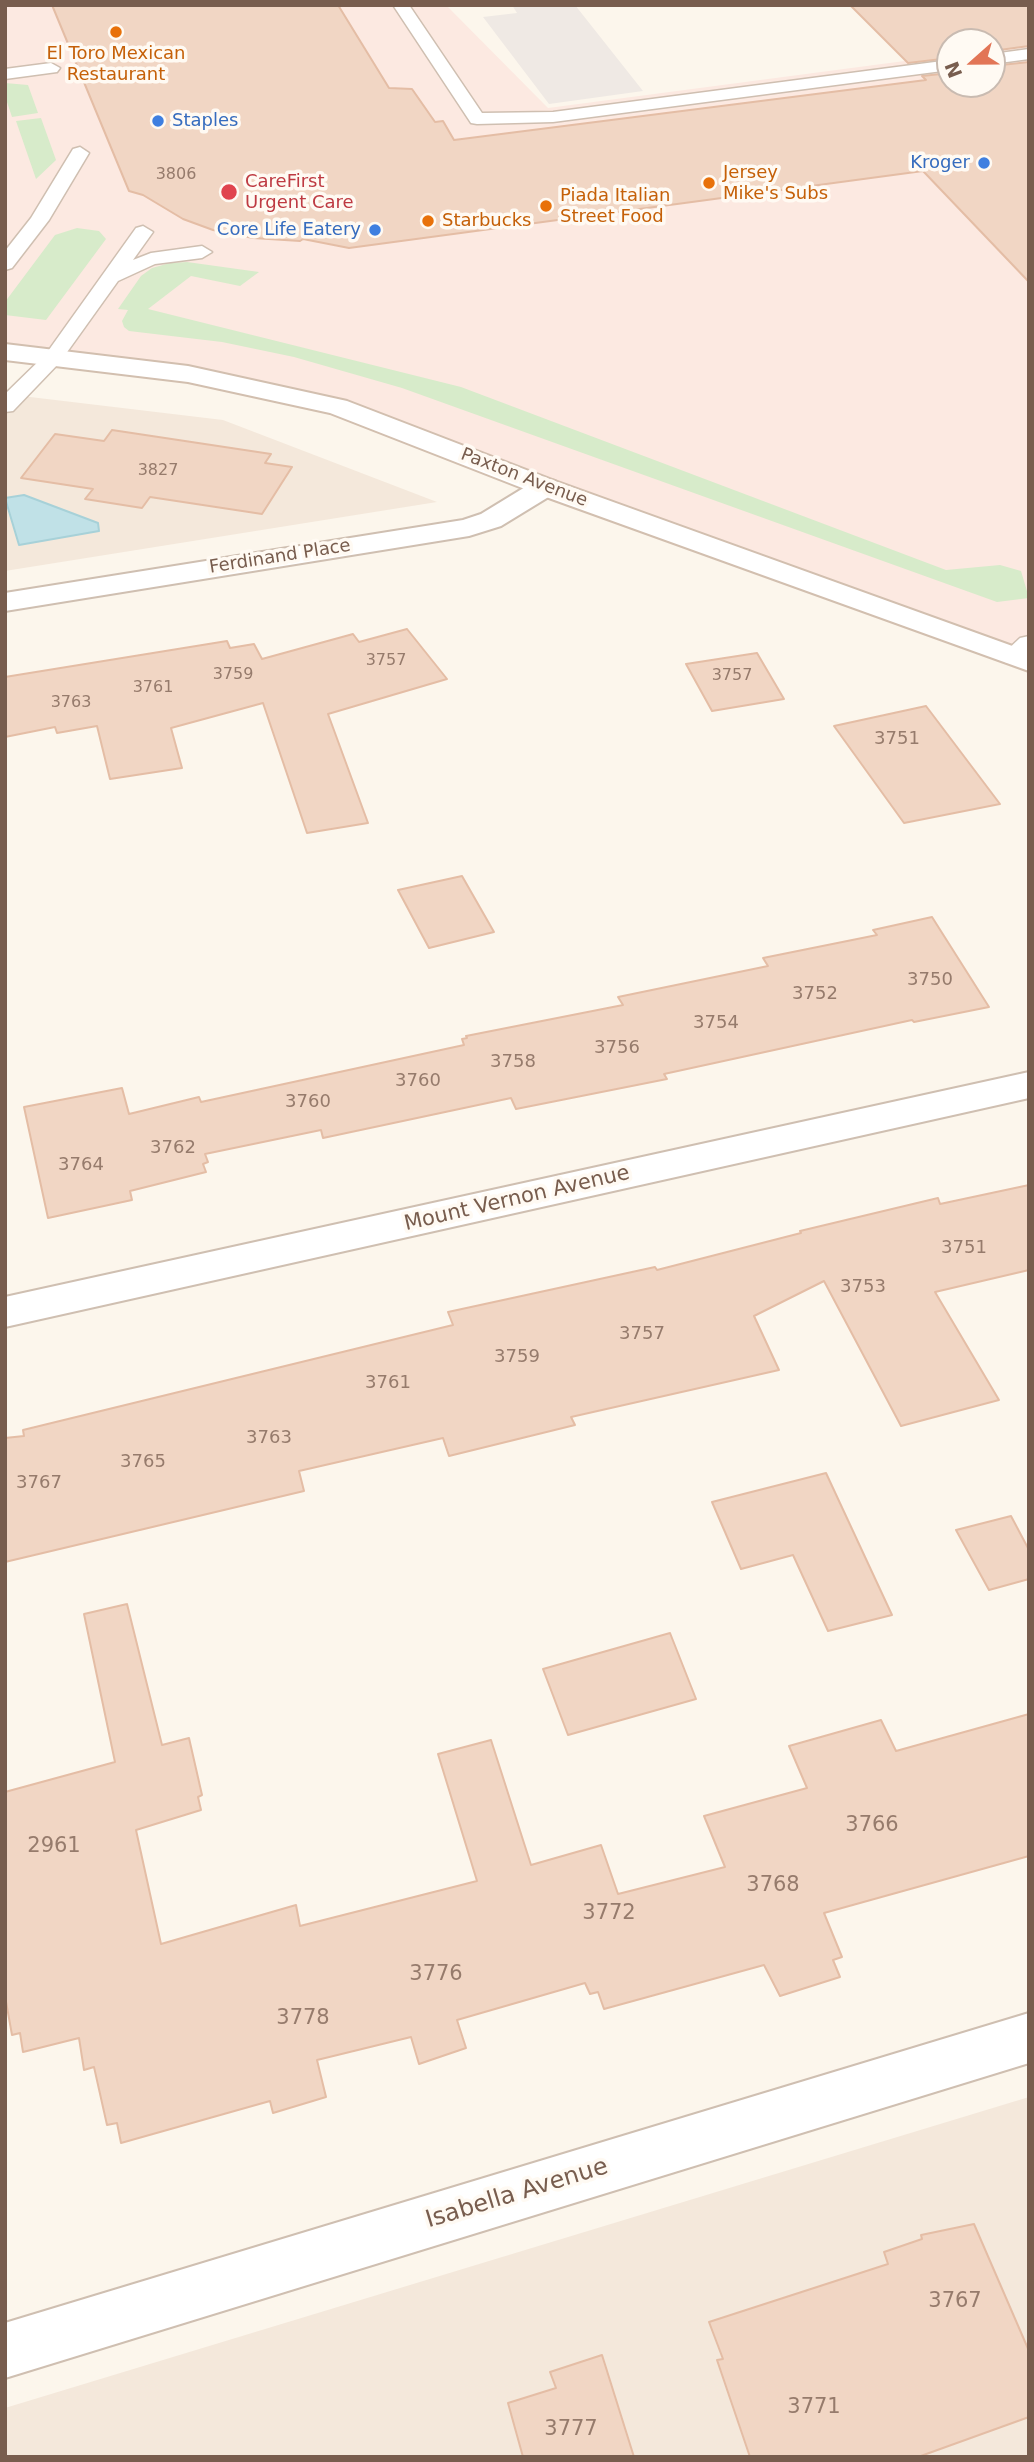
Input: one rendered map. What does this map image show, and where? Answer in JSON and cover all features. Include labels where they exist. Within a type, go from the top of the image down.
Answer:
[{"type":"street","name":"Paxton Avenue","points":[[5,352],[188,374],[338,407],[545,487],[1024,654]]},
{"type":"street","name":"Ferdinand Place","points":[[5,602],[469,528],[491,520],[545,487]]},
{"type":"street","name":"Mount Vernon Avenue","points":[[5,1312],[1029,1086]]},
{"type":"street","name":"Isabella Avenue","points":[[5,2351],[1029,2038]]},
{"type":"lane","points":[[401,5],[477,119],[553,117],[936,67]]},
{"type":"lane","points":[[1006,57],[1029,54]]},
{"type":"lane","points":[[5,74],[51,68]]},
{"type":"lane","points":[[5,264],[39,220],[80,153]]},
{"type":"lane","points":[[5,406],[53,358],[143,232]]},
{"type":"lane","points":[[112,276],[151,260],[202,252]]},
{"type":"shaded area","points":[[5,5],[446,5],[548,108],[936,57],[936,98],[1006,98],[1006,48],[1029,46],[1029,662],[285,393],[5,352]]},
{"type":"shaded area","points":[[512,5],[575,5],[643,91],[549,104],[483,17],[517,13]]},
{"type":"shaded area","points":[[5,394],[223,420],[437,502],[5,571]]},
{"type":"shaded area","points":[[1029,2097],[1029,2457],[5,2457],[5,2408]]},
{"type":"green space","points":[[5,83],[28,85],[38,113],[12,117],[5,96]]},
{"type":"green space","points":[[41,118],[56,160],[36,179],[16,121]]},
{"type":"green space","points":[[77,228],[99,231],[106,239],[46,320],[5,315],[5,302],[55,235]]},
{"type":"green space","points":[[187,262],[259,272],[240,286],[191,276],[148,309],[461,387],[946,570],[1000,565],[1021,571],[1029,598],[997,602],[402,388],[294,357],[222,342],[129,331],[124,327],[122,321],[128,310],[118,309],[141,276],[152,268]]},
{"type":"water","points":[[24,495],[98,523],[99,531],[19,545],[5,498]]},
{"type":"building","points":[[52,5],[338,5],[389,88],[412,89],[435,122],[443,121],[454,140],[926,80],[922,76],[936,74],[936,98],[1006,98],[1006,64],[1029,62],[1029,282],[923,171],[349,248],[303,239],[253,238],[213,230],[183,219],[143,195],[129,191]]},
{"type":"building","points":[[850,5],[1029,5],[1029,46],[1006,49],[1006,28],[936,28],[936,60],[908,63]]},
{"type":"building","points":[[112,430],[271,454],[265,463],[292,467],[262,514],[150,497],[142,508],[85,499],[93,489],[21,478],[55,434],[104,441]]},
{"type":"building","points":[[407,629],[447,679],[328,714],[368,823],[307,833],[263,703],[171,728],[182,768],[110,779],[97,726],[57,733],[55,727],[5,737],[5,677],[227,641],[230,648],[254,644],[262,659],[353,634],[359,642]]},
{"type":"building","points":[[757,653],[784,699],[712,711],[686,664]]},
{"type":"building","points":[[926,706],[1000,804],[904,823],[834,726]]},
{"type":"building","points":[[462,876],[494,932],[429,948],[398,890]]},
{"type":"building","points":[[932,917],[989,1007],[914,1022],[912,1020],[664,1074],[667,1079],[516,1109],[511,1098],[323,1138],[321,1130],[205,1154],[208,1162],[203,1164],[206,1172],[130,1191],[132,1200],[48,1218],[24,1107],[122,1088],[129,1114],[199,1097],[201,1102],[464,1045],[462,1039],[467,1038],[466,1036],[623,1005],[618,997],[768,966],[763,958],[877,935],[873,930]]},
{"type":"building","points":[[1029,1185],[1029,1270],[935,1292],[999,1400],[901,1426],[824,1281],[754,1316],[779,1370],[571,1417],[575,1425],[449,1456],[443,1438],[299,1471],[304,1491],[5,1562],[5,1438],[24,1436],[23,1430],[453,1325],[448,1312],[655,1267],[657,1270],[801,1233],[800,1231],[938,1198],[940,1204]]},
{"type":"building","points":[[826,1473],[892,1615],[828,1631],[793,1555],[741,1569],[712,1502]]},
{"type":"building","points":[[1011,1516],[1029,1550],[1029,1579],[989,1590],[956,1530]]},
{"type":"building","points":[[127,1604],[162,1745],[189,1738],[202,1795],[198,1797],[201,1810],[136,1830],[161,1944],[296,1905],[300,1926],[477,1881],[438,1754],[491,1740],[531,1865],[601,1845],[618,1894],[725,1867],[704,1816],[807,1788],[789,1746],[881,1720],[896,1751],[1029,1714],[1029,1856],[824,1913],[842,1957],[833,1960],[840,1977],[780,1996],[764,1965],[604,2009],[598,1992],[590,1994],[585,1983],[457,2020],[466,2048],[419,2064],[411,2037],[317,2060],[326,2097],[273,2113],[270,2101],[121,2143],[117,2123],[107,2125],[94,2067],[84,2070],[79,2038],[23,2052],[20,2033],[12,2035],[5,1996],[5,1792],[115,1762],[84,1614]]},
{"type":"building","points":[[670,1633],[696,1699],[568,1735],[543,1669]]},
{"type":"building","points":[[974,2224],[1029,2351],[1029,2417],[918,2457],[750,2457],[717,2360],[723,2359],[709,2322],[888,2264],[884,2252],[922,2239],[921,2235]]},
{"type":"building","points":[[602,2355],[634,2457],[523,2457],[508,2403],[556,2388],[550,2372]]},
{"type":"place","name":"El Toro Mexican Restaurant","points":[[116,32]]},
{"type":"place","name":"Staples","points":[[158,121]]},
{"type":"place","name":"Kroger","points":[[984,163]]},
{"type":"place","name":"Jersey Mike's Subs","points":[[709,183]]},
{"type":"place","name":"CareFirst Urgent Care","points":[[229,192]]},
{"type":"place","name":"Piada Italian Street Food","points":[[546,206]]},
{"type":"place","name":"Starbucks","points":[[428,221]]},
{"type":"place","name":"Core Life Eatery","points":[[375,230]]}]
